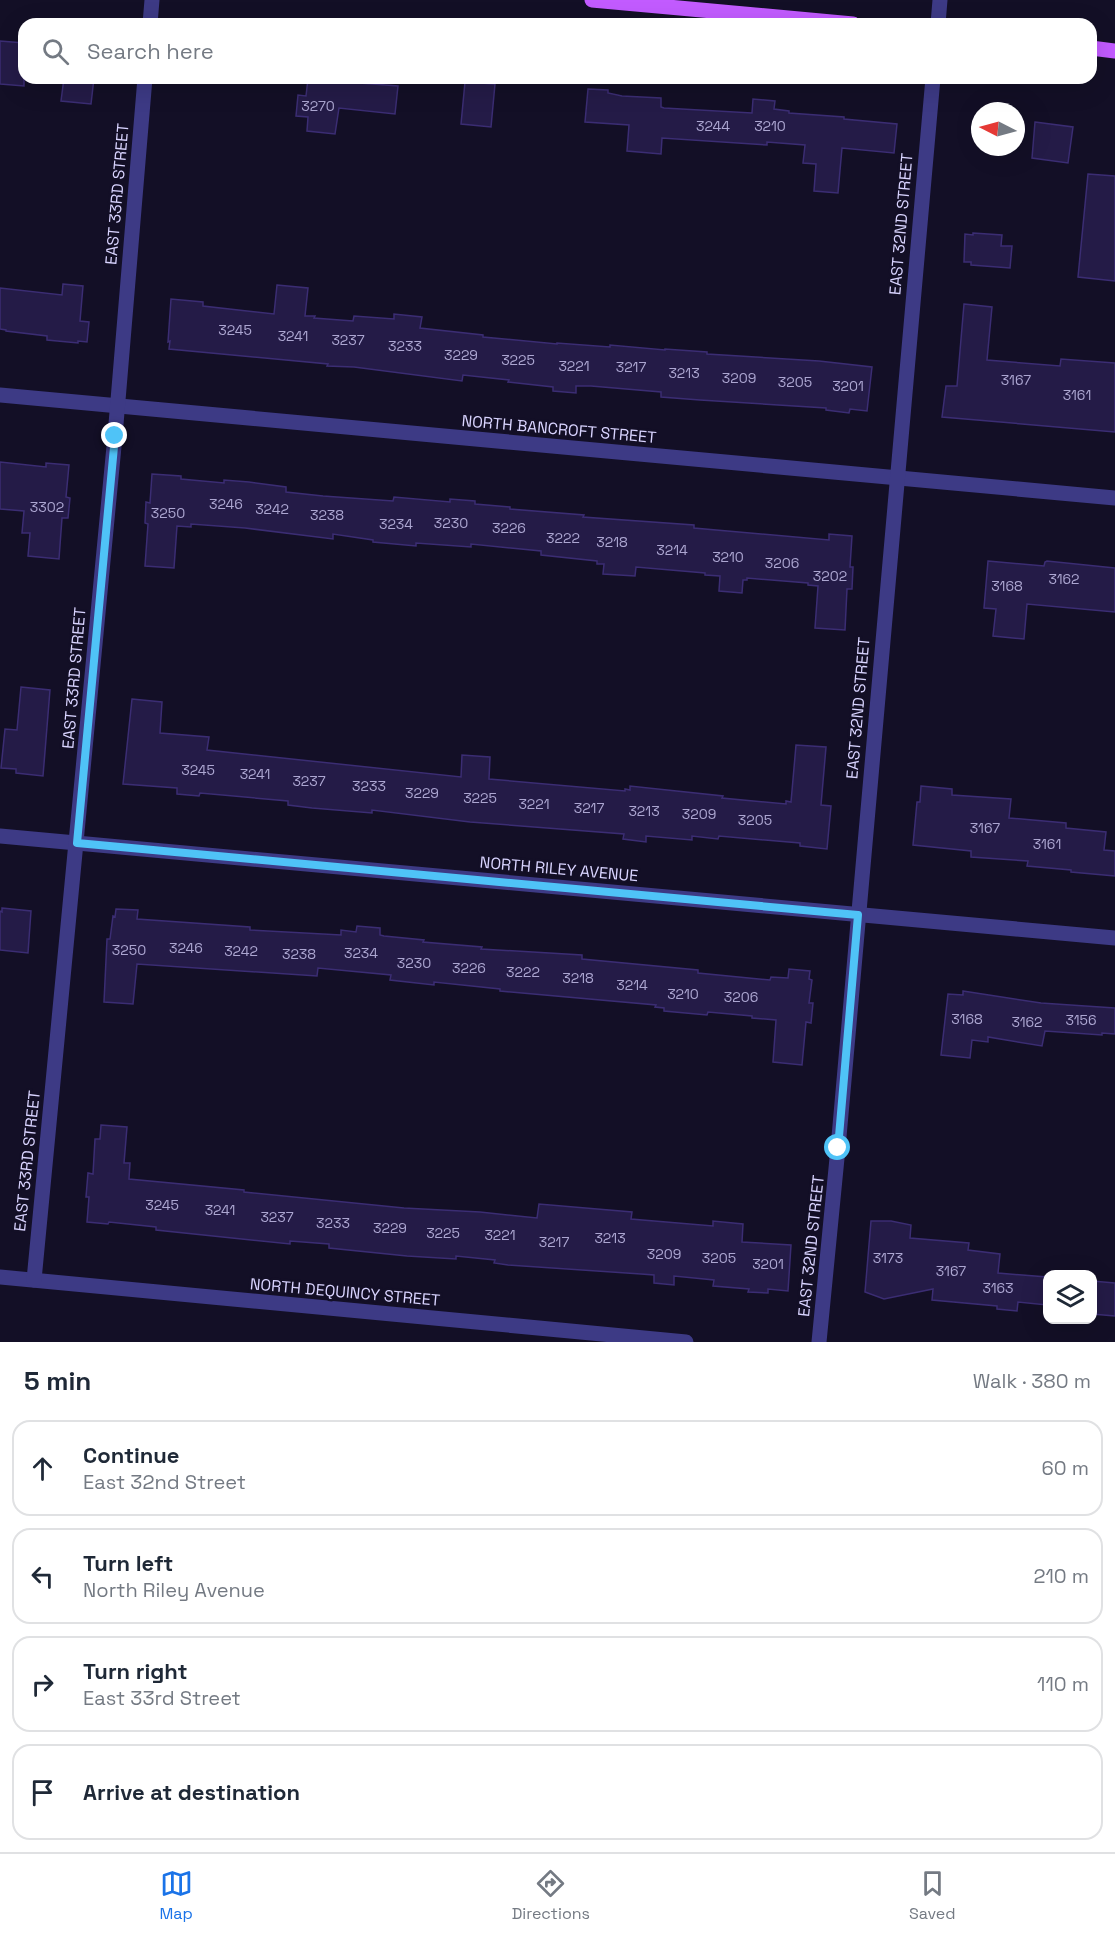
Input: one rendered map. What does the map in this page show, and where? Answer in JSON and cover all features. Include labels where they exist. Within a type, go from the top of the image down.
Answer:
[{"type":"main road","points":[[592,0],[788,18]]},
{"type":"main road","points":[[1097,49],[1115,51]]},
{"type":"street","points":[[150,18],[152,0]]},
{"type":"street","points":[[938,18],[940,0]]},
{"type":"street","name":"EAST 33RD STREET","points":[[34,1280],[118,406],[145,84]]},
{"type":"street","name":"EAST 32ND STREET","points":[[819,1342],[932,84]]},
{"type":"street","name":"NORTH BANCROFT STREET","points":[[0,395],[1115,498]]},
{"type":"street","name":"NORTH RILEY AVENUE","points":[[0,836],[1115,938]]},
{"type":"street","name":"NORTH DEQUINCY STREET","points":[[0,1277],[686,1342]]},
{"type":"building","points":[[0,41],[18,42],[18,84],[24,84],[24,86],[0,84]]},
{"type":"building","points":[[63,84],[93,84],[91,104],[61,101]]},
{"type":"building","points":[[307,84],[398,86],[395,114],[339,108],[335,134],[307,131],[308,117],[296,116],[298,95],[306,96]]},
{"type":"building","points":[[465,84],[495,84],[491,127],[461,124]]},
{"type":"building","points":[[588,89],[608,90],[608,93],[622,96],[661,98],[661,107],[664,108],[752,113],[753,99],[775,101],[774,109],[789,111],[789,113],[897,124],[894,153],[842,148],[838,193],[814,191],[816,164],[803,163],[805,145],[767,142],[767,145],[662,138],[661,154],[627,151],[629,125],[585,122]]},
{"type":"building","points":[[1035,122],[1073,127],[1068,163],[1032,158]]},
{"type":"building","points":[[1088,174],[1115,176],[1115,281],[1078,277]]},
{"type":"building","points":[[973,233],[1002,235],[1001,246],[1012,246],[1010,268],[971,265],[971,262],[964,262],[965,234],[973,235]]},
{"type":"building","points":[[63,284],[83,286],[80,321],[89,322],[87,342],[47,340],[47,336],[0,329],[0,288],[62,295]]},
{"type":"building","points":[[277,285],[308,288],[305,316],[315,316],[314,318],[353,321],[354,316],[394,319],[394,314],[422,317],[420,328],[483,335],[483,337],[557,344],[610,347],[610,345],[707,352],[707,354],[819,361],[872,367],[867,411],[850,409],[849,413],[826,410],[826,408],[661,397],[661,392],[591,386],[576,386],[576,393],[553,391],[553,387],[508,382],[509,380],[463,375],[462,381],[354,367],[327,366],[328,364],[169,349],[171,299],[203,302],[203,306],[274,314]]},
{"type":"building","points":[[964,304],[992,307],[987,360],[1060,366],[1061,359],[1115,363],[1115,432],[942,417],[946,386],[957,386]]},
{"type":"building","points":[[0,462],[46,467],[46,463],[69,465],[66,497],[70,498],[68,518],[62,518],[59,559],[28,556],[30,533],[22,533],[24,511],[0,509]]},
{"type":"building","points":[[152,474],[224,483],[224,480],[249,482],[286,487],[286,492],[323,496],[393,501],[394,497],[450,502],[450,499],[475,501],[475,504],[510,507],[510,509],[584,515],[583,517],[694,525],[694,528],[829,540],[829,534],[852,536],[850,567],[853,567],[852,589],[847,589],[845,630],[815,628],[818,586],[808,585],[808,583],[747,578],[743,580],[742,593],[719,591],[720,576],[705,575],[705,573],[636,567],[635,576],[603,574],[604,564],[597,564],[597,561],[541,555],[541,551],[471,544],[471,547],[416,543],[416,546],[373,542],[373,540],[333,534],[333,539],[191,524],[191,527],[177,526],[174,568],[145,566],[148,524],[145,523],[146,502],[150,503]]},
{"type":"building","points":[[988,561],[1044,566],[1047,561],[1115,568],[1115,612],[1027,604],[1024,639],[993,636],[996,609],[984,608]]},
{"type":"building","points":[[21,687],[50,690],[43,776],[16,773],[16,769],[1,768],[5,729],[17,730]]},
{"type":"building","points":[[132,699],[162,702],[160,733],[209,737],[207,750],[461,777],[462,755],[490,757],[489,779],[625,791],[625,789],[630,790],[630,786],[786,804],[786,801],[791,802],[796,745],[826,747],[821,805],[831,806],[827,849],[800,846],[800,843],[719,836],[718,839],[692,836],[692,840],[646,836],[646,842],[623,839],[624,834],[470,822],[372,810],[372,813],[312,808],[288,805],[288,801],[200,793],[199,796],[177,794],[177,788],[123,784]]},
{"type":"building","points":[[921,786],[952,789],[952,795],[1011,799],[1009,818],[1066,823],[1066,828],[1106,832],[1104,850],[1115,851],[1115,876],[1027,866],[1028,861],[971,857],[971,851],[913,845],[917,802],[920,802]]},
{"type":"building","points":[[2,908],[31,911],[28,953],[0,950],[0,911],[2,912]]},
{"type":"building","points":[[116,909],[138,910],[137,919],[250,927],[250,930],[341,935],[341,930],[356,932],[357,926],[380,928],[380,935],[424,940],[423,942],[482,947],[481,949],[582,955],[582,959],[698,970],[698,973],[770,980],[771,977],[788,978],[789,969],[810,971],[809,979],[812,980],[809,1003],[813,1003],[811,1023],[806,1022],[802,1065],[773,1062],[776,1020],[708,1012],[707,1015],[664,1011],[664,1008],[655,1007],[656,1005],[500,991],[500,989],[434,982],[434,985],[390,980],[391,975],[318,968],[317,976],[137,964],[133,1004],[104,1002],[107,939],[110,939]]},
{"type":"building","points":[[963,991],[1041,1003],[1115,1008],[1115,1034],[1045,1031],[1042,1046],[988,1037],[988,1042],[972,1040],[970,1058],[941,1055],[948,994],[963,995]]},
{"type":"building","points":[[101,1125],[127,1127],[124,1163],[130,1163],[129,1179],[404,1208],[537,1218],[539,1204],[632,1212],[631,1219],[713,1226],[713,1221],[743,1224],[742,1242],[791,1245],[788,1291],[768,1289],[768,1293],[748,1292],[749,1289],[713,1286],[714,1280],[674,1276],[674,1285],[654,1283],[654,1275],[508,1265],[494,1263],[495,1260],[456,1256],[456,1259],[407,1256],[329,1248],[329,1244],[290,1241],[290,1244],[156,1230],[156,1227],[87,1222],[88,1173],[93,1174],[95,1139],[100,1139]]},
{"type":"building","points":[[871,1221],[891,1221],[911,1225],[910,1238],[969,1243],[968,1250],[1000,1254],[998,1273],[1043,1277],[1043,1305],[1018,1302],[1017,1311],[997,1309],[997,1306],[932,1300],[933,1289],[884,1299],[865,1292]]},
{"type":"building","points":[[1097,1281],[1115,1283],[1115,1316],[1097,1314]]},
{"type":"route","points":[[115,436],[77,843],[858,915],[838,1148]]}]
